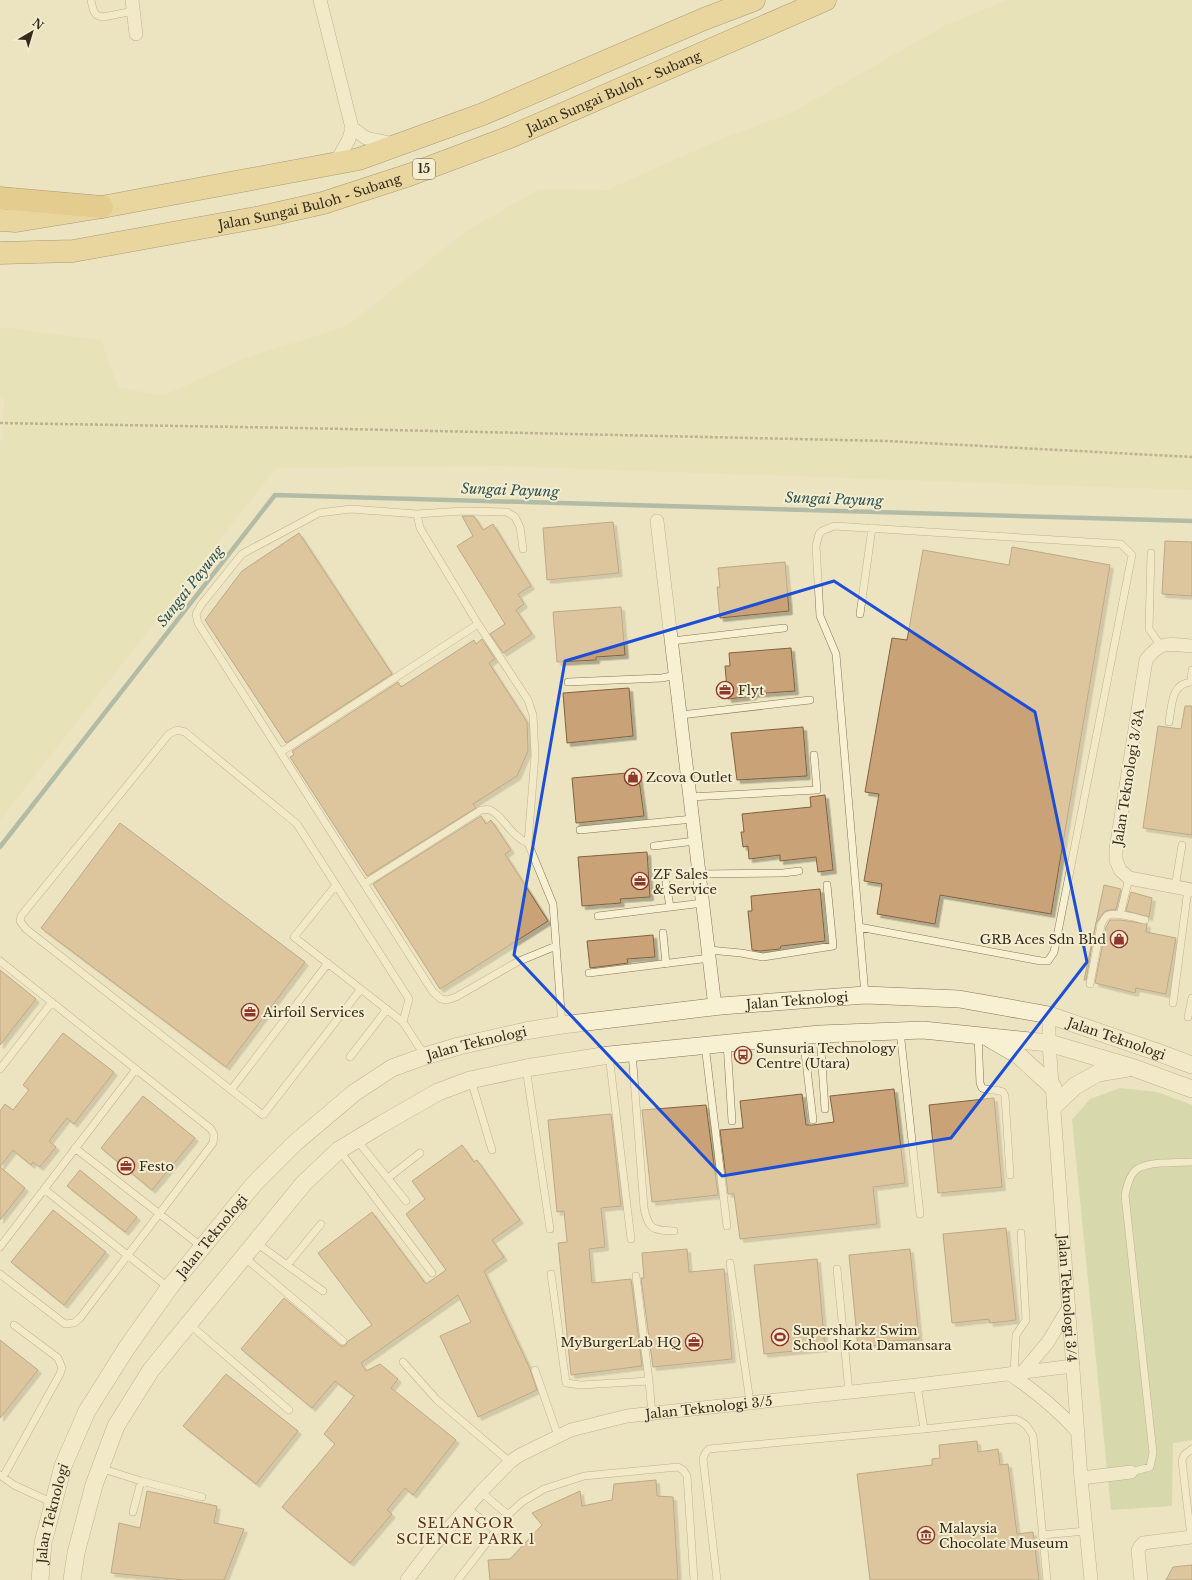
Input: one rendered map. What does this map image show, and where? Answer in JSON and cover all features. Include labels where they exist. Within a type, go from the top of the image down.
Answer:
[{"type":"highway","name":"15","points":[[0,220],[16,221],[102,207],[358,159],[483,114],[697,22],[754,0]]},
{"type":"highway","name":"Jalan Sungai Buloh - Subang","points":[[0,253],[73,251],[261,217],[323,203],[409,175],[510,137],[825,0]]},
{"type":"highway","points":[[0,198],[102,207]]},
{"type":"street","points":[[318,167],[339,157],[352,128],[320,0]]},
{"type":"street","points":[[133,6],[136,34]]},
{"type":"street","points":[[352,128],[366,138],[399,145]]},
{"type":"street","points":[[657,521],[715,1006]]},
{"type":"street","points":[[1161,646],[1171,644],[1192,646]]},
{"type":"street","name":"Jalan Teknologi 3/3A","points":[[1129,878],[1120,870],[1116,860],[1116,849],[1146,660],[1161,646]]},
{"type":"street","points":[[1129,878],[1190,890]]},
{"type":"street","name":"Jalan Teknologi","points":[[40,1580],[43,1543],[63,1466],[87,1411],[126,1349],[169,1288],[254,1184],[296,1142],[354,1093],[392,1068],[425,1056],[525,1031],[562,1025],[715,1006],[865,995],[959,999],[1049,1015],[1192,1065]]},
{"type":"street","name":"Jalan Teknologi 3/4","points":[[1049,1015],[1049,1043],[1055,1105],[1081,1478],[1091,1580]]},
{"type":"street","name":"Jalan Teknologi","points":[[72,1580],[76,1553],[100,1468],[116,1426],[150,1370],[304,1183],[339,1150],[438,1092],[470,1080],[526,1068],[632,1052],[820,1034],[923,1030],[1049,1043],[1134,1068],[1192,1089]]},
{"type":"street","points":[[981,1035],[1018,1055],[1053,1087]]},
{"type":"street","points":[[1055,1105],[1075,1086],[1098,1073],[1134,1068]]},
{"type":"street","points":[[1069,1306],[1048,1342],[1015,1373],[1055,1408],[1078,1432]]},
{"type":"street","name":"Jalan Teknologi 3/5","points":[[407,1580],[432,1547],[480,1492],[510,1462],[520,1455],[571,1430],[627,1416],[917,1385],[1073,1366]]},
{"type":"street","points":[[1081,1478],[1131,1472]]},
{"type":"street","points":[[1141,1580],[1138,1552],[1143,1543],[1192,1537]]},
{"type":"lane","points":[[91,0],[93,10],[99,17],[103,17],[133,6]]},
{"type":"lane","points":[[523,549],[520,527],[515,517],[507,512],[463,510],[417,514],[350,509],[319,513],[242,554],[201,605],[196,614],[198,623],[433,992],[441,999],[447,1000],[456,997],[517,962],[556,946]]},
{"type":"lane","points":[[417,514],[420,528],[478,624],[528,700],[533,715],[535,755],[528,843],[553,904],[562,1025]]},
{"type":"lane","points":[[859,927],[1041,961],[1048,961],[1054,952],[1132,556],[1121,544],[834,526],[822,531],[819,534],[816,546],[820,616],[836,654],[859,927],[865,995]]},
{"type":"lane","points":[[860,614],[872,528]]},
{"type":"lane","points":[[1151,553],[1149,629],[1161,646]]},
{"type":"lane","points":[[281,752],[478,624]]},
{"type":"lane","points":[[672,641],[784,628]]},
{"type":"lane","points":[[1169,722],[1175,691],[1183,683],[1191,682],[1192,670]]},
{"type":"lane","points":[[568,682],[662,678],[676,676]]},
{"type":"lane","points":[[681,715],[810,700]]},
{"type":"lane","points":[[361,989],[263,1115],[26,929],[20,921],[21,916],[169,734],[177,730],[185,732],[297,824],[409,999],[403,1022]]},
{"type":"lane","points":[[690,797],[817,790],[814,755]]},
{"type":"lane","points":[[364,884],[481,810],[490,810],[495,813],[516,836],[528,843]]},
{"type":"lane","points":[[580,830],[693,819]]},
{"type":"lane","points":[[654,846],[695,841]]},
{"type":"lane","points":[[1175,887],[1182,844]]},
{"type":"lane","points":[[700,874],[783,873],[799,871]]},
{"type":"lane","points":[[1120,915],[1129,878]]},
{"type":"lane","points":[[666,883],[670,907]]},
{"type":"lane","points":[[336,885],[294,937],[403,1022],[425,1056]]},
{"type":"lane","points":[[589,973],[666,964],[709,954],[742,953],[763,957],[832,946],[827,885]]},
{"type":"lane","points":[[1173,1003],[1190,890]]},
{"type":"lane","points":[[598,916],[702,903]]},
{"type":"lane","points":[[1090,984],[1101,925],[1104,918],[1110,914],[1145,920]]},
{"type":"lane","points":[[663,933],[666,964]]},
{"type":"lane","points":[[0,961],[212,1129],[214,1135],[213,1143],[80,1318],[74,1323],[65,1324],[0,1274]]},
{"type":"lane","points":[[231,1090],[328,963]]},
{"type":"lane","points":[[1188,1017],[1192,998]]},
{"type":"lane","points":[[0,1069],[52,1002]]},
{"type":"lane","points":[[350,1057],[388,1009]]},
{"type":"lane","points":[[900,1031],[920,1214]]},
{"type":"lane","points":[[820,1034],[825,1109]]},
{"type":"lane","points":[[981,1035],[980,1083],[982,1088],[986,1090],[999,1090],[1003,1092],[1005,1096],[1010,1175]]},
{"type":"lane","points":[[803,1036],[813,1120]]},
{"type":"lane","points":[[727,1043],[732,1121]]},
{"type":"lane","points":[[705,1045],[727,1226]]},
{"type":"lane","points":[[632,1052],[644,1208],[647,1222],[652,1228],[657,1230],[674,1231]]},
{"type":"lane","points":[[609,1055],[631,1239]]},
{"type":"lane","points":[[526,1068],[550,1229]]},
{"type":"lane","points":[[0,1247],[136,1069]]},
{"type":"lane","points":[[470,1080],[492,1150]]},
{"type":"lane","points":[[356,1139],[406,1201]]},
{"type":"lane","points":[[75,1148],[202,1247]]},
{"type":"lane","points":[[339,1150],[432,1273]]},
{"type":"lane","points":[[388,1178],[420,1153]]},
{"type":"lane","points":[[1131,1472],[1150,1467],[1153,1453],[1125,1195],[1131,1175],[1145,1164],[1192,1162]]},
{"type":"lane","points":[[44,1189],[169,1288]]},
{"type":"lane","points":[[288,1264],[321,1224]]},
{"type":"lane","points":[[1015,1373],[1016,1335],[1026,1320],[1021,1233]]},
{"type":"lane","points":[[255,1242],[288,1264],[323,1291]]},
{"type":"lane","points":[[243,1256],[343,1341]]},
{"type":"lane","points":[[730,1263],[750,1402]]},
{"type":"lane","points":[[837,1269],[850,1392]]},
{"type":"lane","points":[[551,1274],[566,1384],[581,1385],[649,1381]]},
{"type":"lane","points":[[636,1276],[652,1414]]},
{"type":"lane","points":[[188,1324],[289,1410]]},
{"type":"lane","points":[[14,1325],[58,1358],[62,1368],[2,1476],[14,1485],[53,1503]]},
{"type":"lane","points":[[403,1362],[437,1400],[510,1462]]},
{"type":"lane","points":[[535,1370],[558,1436]]},
{"type":"lane","points":[[917,1385],[924,1429]]},
{"type":"lane","points":[[717,1580],[703,1458],[709,1449],[1015,1419],[1022,1421],[1028,1427],[1033,1436],[1047,1580]]},
{"type":"lane","points":[[1192,1449],[1184,1456],[1182,1461],[1192,1537]]},
{"type":"lane","points":[[458,1580],[508,1516],[522,1502],[544,1488],[584,1476],[678,1467],[683,1470],[686,1476],[694,1580]]},
{"type":"lane","points":[[100,1468],[141,1481],[202,1497]]},
{"type":"lane","points":[[133,1512],[141,1481]]},
{"type":"lane","points":[[480,1492],[508,1516]]},
{"type":"lane","points":[[467,1508],[496,1532]]},
{"type":"lane","points":[[1042,1535],[1086,1531]]},
{"type":"path","points":[[0,423],[887,441],[1192,458]]},
{"type":"highlighted area","points":[[834,581],[1035,712],[1087,962],[951,1138],[722,1176],[514,955],[565,661]]},
{"type":"shaded area","points":[[1007,0],[1192,0],[1192,490],[500,466],[276,468],[0,820],[0,440],[2,439],[4,399],[0,398],[0,327],[101,340],[118,387],[163,396],[243,359],[347,326],[466,231],[540,189],[607,190],[724,138],[793,112],[944,26]]},
{"type":"green space","points":[[1120,1088],[1157,1092],[1192,1105],[1192,1440],[1173,1443],[1172,1506],[1111,1510],[1072,1120],[1090,1099]]},
{"type":"building","points":[[462,516],[474,516],[483,530],[493,524],[531,586],[518,594],[524,604],[516,610],[532,634],[503,653],[490,634],[505,624],[457,546],[473,536]]},
{"type":"building","points":[[613,522],[619,573],[547,580],[543,528]]},
{"type":"building","points":[[299,533],[392,674],[286,743],[205,620],[242,571]]},
{"type":"building","points":[[1165,541],[1192,542],[1192,596],[1162,594]]},
{"type":"building","points":[[1012,547],[1110,565],[1051,914],[940,895],[935,924],[877,914],[882,884],[864,881],[879,794],[865,792],[892,638],[907,640],[923,550],[1009,565]]},
{"type":"building","points":[[785,562],[789,611],[720,618],[717,587],[720,587],[718,568]]},
{"type":"building","points":[[621,607],[625,655],[596,657],[596,660],[557,662],[553,612]]},
{"type":"building","points":[[482,639],[495,659],[489,663],[527,722],[528,751],[517,776],[473,804],[476,808],[367,876],[290,757],[294,755],[292,751],[398,682],[401,687],[474,640],[476,644]]},
{"type":"building","points":[[791,648],[795,691],[753,694],[753,696],[728,699],[725,666],[730,666],[729,653]]},
{"type":"building","points":[[629,688],[633,736],[567,743],[563,693]]},
{"type":"building","points":[[1185,706],[1192,706],[1192,835],[1143,828],[1158,726],[1181,729]]},
{"type":"building","points":[[803,727],[807,776],[737,780],[731,733]]},
{"type":"building","points":[[638,772],[644,816],[576,823],[572,778]]},
{"type":"building","points":[[825,795],[833,870],[818,872],[816,857],[780,861],[780,855],[749,859],[748,846],[743,847],[741,832],[744,832],[742,814],[811,807],[810,797]]},
{"type":"building","points":[[481,816],[486,824],[491,820],[511,850],[505,854],[548,921],[440,989],[373,884]]},
{"type":"building","points":[[120,823],[305,962],[226,1067],[41,928]]},
{"type":"building","points":[[647,852],[650,897],[620,899],[621,903],[582,906],[578,857]]},
{"type":"building","points":[[1104,885],[1121,889],[1116,909],[1105,911],[1096,923]]},
{"type":"building","points":[[820,889],[825,941],[781,946],[780,949],[760,951],[752,950],[748,911],[752,911],[751,896]]},
{"type":"building","points":[[1131,892],[1152,898],[1149,917],[1126,911]]},
{"type":"building","points":[[1110,920],[1147,924],[1146,932],[1176,938],[1166,994],[1136,988],[1135,993],[1095,983],[1106,927]]},
{"type":"building","points":[[1096,923],[1086,980],[1084,980]]},
{"type":"building","points":[[653,935],[655,957],[627,959],[628,963],[590,968],[587,941]]},
{"type":"building","points":[[0,970],[36,999],[0,1045]]},
{"type":"building","points":[[63,1033],[114,1072],[74,1124],[67,1118],[49,1141],[56,1147],[40,1167],[33,1162],[31,1165],[13,1150],[0,1167],[0,1111],[5,1104],[13,1110],[29,1090],[23,1085]]},
{"type":"building","points":[[894,1089],[905,1183],[873,1187],[877,1224],[740,1239],[734,1194],[728,1194],[720,1130],[743,1128],[740,1101],[802,1094],[806,1125],[813,1125],[834,1122],[830,1096]]},
{"type":"building","points":[[143,1096],[195,1138],[152,1190],[101,1148]]},
{"type":"building","points":[[994,1098],[1002,1187],[938,1193],[929,1105]]},
{"type":"building","points":[[706,1105],[718,1195],[652,1202],[642,1110]]},
{"type":"building","points":[[611,1114],[621,1206],[601,1208],[605,1247],[589,1249],[592,1283],[631,1279],[642,1366],[571,1375],[558,1243],[567,1242],[564,1211],[557,1212],[548,1120]]},
{"type":"building","points":[[462,1145],[474,1162],[477,1160],[520,1220],[492,1240],[504,1257],[484,1271],[530,1369],[537,1390],[478,1417],[440,1336],[471,1322],[458,1295],[361,1363],[366,1371],[380,1364],[398,1379],[391,1388],[456,1440],[413,1495],[405,1488],[387,1510],[392,1514],[350,1563],[282,1507],[335,1444],[324,1434],[354,1396],[335,1381],[312,1408],[241,1349],[284,1298],[341,1346],[345,1346],[348,1341],[372,1325],[318,1253],[372,1212],[426,1284],[446,1270],[406,1214],[425,1199],[412,1181]]},
{"type":"building","points":[[0,1167],[25,1188],[0,1220]]},
{"type":"building","points":[[80,1170],[137,1217],[125,1232],[67,1186]]},
{"type":"building","points":[[53,1210],[106,1252],[64,1305],[11,1262]]},
{"type":"building","points":[[1006,1228],[1016,1320],[990,1323],[989,1319],[952,1323],[943,1234]]},
{"type":"building","points":[[687,1249],[689,1272],[724,1269],[732,1359],[653,1367],[641,1278],[644,1278],[642,1253]]},
{"type":"building","points":[[910,1249],[919,1339],[882,1342],[882,1345],[858,1347],[849,1255]]},
{"type":"building","points":[[817,1259],[825,1348],[764,1354],[754,1265]]},
{"type":"building","points":[[0,1340],[38,1370],[0,1418]]},
{"type":"building","points":[[226,1374],[298,1431],[256,1484],[183,1426]]},
{"type":"building","points":[[977,1441],[978,1452],[998,1449],[1000,1465],[1008,1464],[1017,1534],[1033,1532],[1039,1580],[870,1580],[857,1474],[932,1465],[932,1459],[940,1458],[939,1445]]},
{"type":"building","points":[[656,1480],[657,1496],[673,1497],[678,1580],[490,1580],[488,1560],[510,1559],[542,1525],[532,1513],[580,1491],[582,1506],[612,1500],[614,1484]]},
{"type":"building","points":[[147,1491],[217,1506],[214,1523],[244,1529],[224,1580],[184,1580],[111,1573],[119,1523],[140,1528]]},
{"type":"building","points":[[1192,1565],[1192,1580],[1166,1580],[1173,1567]]},
{"type":"waterway","name":"Sungai Payung","points":[[0,847],[275,495],[1192,521]]},
{"type":"place","name":"Flyt","points":[[725,690]]},
{"type":"place","name":"Zcova Outlet","points":[[633,777]]},
{"type":"place","name":"ZF Sales & Service","points":[[640,881]]},
{"type":"place","name":"GRB Aces Sdn Bhd","points":[[1119,939]]},
{"type":"place","name":"Airfoil Services","points":[[250,1012]]},
{"type":"place","name":"Sunsuria Technology Centre (Utara)","points":[[743,1055]]},
{"type":"place","name":"Festo","points":[[126,1166]]},
{"type":"place","name":"Supersharkz Swim School Kota Damansara","points":[[780,1337]]},
{"type":"place","name":"MyBurgerLab HQ","points":[[694,1342]]},
{"type":"place","name":"Malaysia Chocolate Museum","points":[[926,1535]]},
{"type":"district","name":"SELANGOR SCIENCE PARK 1","points":[[466,1532]]}]
